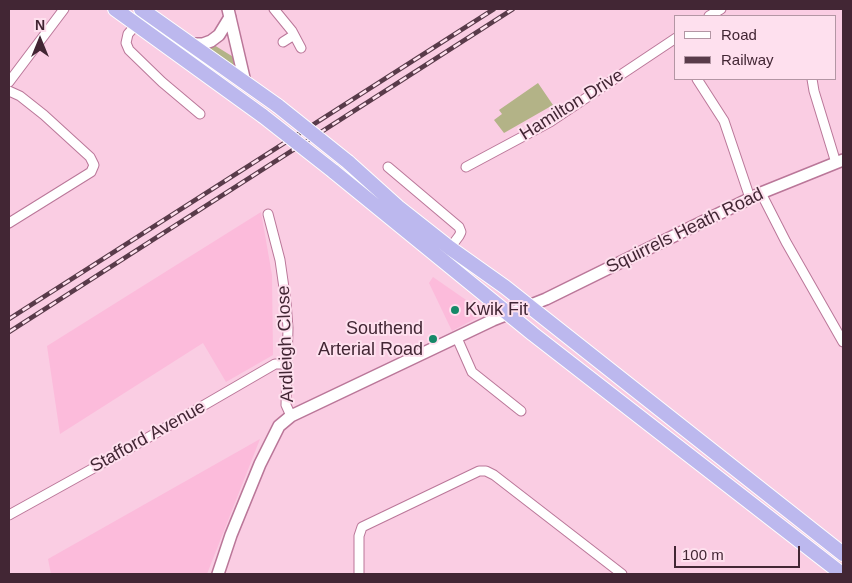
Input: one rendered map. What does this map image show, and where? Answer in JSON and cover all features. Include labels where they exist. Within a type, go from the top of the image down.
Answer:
[{"type":"highway","points":[[115,9],[263,116],[562,356],[842,574]]},
{"type":"highway","points":[[141,9],[278,106],[348,162],[398,207],[528,306],[843,554]]},
{"type":"highway","points":[[472,263],[480,279],[509,303],[509,314]]},
{"type":"highway","points":[[528,306],[528,319],[559,345],[562,356]]},
{"type":"street","points":[[9,82],[64,9]]},
{"type":"street","points":[[274,9],[294,35],[301,48]]},
{"type":"street","points":[[190,44],[203,44],[220,34],[229,13]]},
{"type":"street","points":[[229,13],[246,82]]},
{"type":"street","points":[[136,25],[128,34],[126,43],[129,50],[162,82],[200,114]]},
{"type":"street","points":[[283,42],[294,35]]},
{"type":"street","name":"Hamilton Drive","points":[[466,167],[550,122],[674,43]]},
{"type":"street","points":[[698,80],[724,121],[755,196],[786,242],[843,342]]},
{"type":"street","points":[[812,80],[814,91],[839,161]]},
{"type":"street","points":[[9,91],[20,96],[44,115],[90,157],[94,165],[91,172],[9,223]]},
{"type":"street","name":"Squirrels Heath Road","points":[[291,416],[509,314],[546,299],[755,196],[839,161]]},
{"type":"street","points":[[388,167],[459,227],[459,236],[450,248]]},
{"type":"street","name":"Ardleigh Close","points":[[268,214],[280,260],[286,302],[288,364],[286,405],[291,416]]},
{"type":"street","points":[[457,338],[472,372],[521,411]]},
{"type":"street","name":"Stafford Avenue","points":[[9,515],[276,364],[288,364]]},
{"type":"street","points":[[218,574],[237,520],[267,450],[279,426],[291,416]]},
{"type":"street","points":[[359,574],[358,536],[362,527],[479,471],[486,471],[494,475],[622,574]]},
{"type":"shaded area","points":[[261,212],[272,275],[273,355],[226,382],[203,343],[60,434],[47,346]]},
{"type":"shaded area","points":[[433,277],[482,311],[482,315],[452,331],[429,283]]},
{"type":"shaded area","points":[[260,439],[207,574],[51,574],[48,559]]},
{"type":"green space","points":[[214,45],[235,58],[236,68],[207,49]]},
{"type":"green space","points":[[538,83],[553,105],[504,133],[494,120],[502,114],[499,110]]},
{"type":"railway","points":[[9,319],[494,9]]},
{"type":"railway","points":[[9,332],[513,9]]},
{"type":"place","name":"Kwik Fit","points":[[455,310]]},
{"type":"place","name":"Southend Arterial Road","points":[[433,339]]}]
